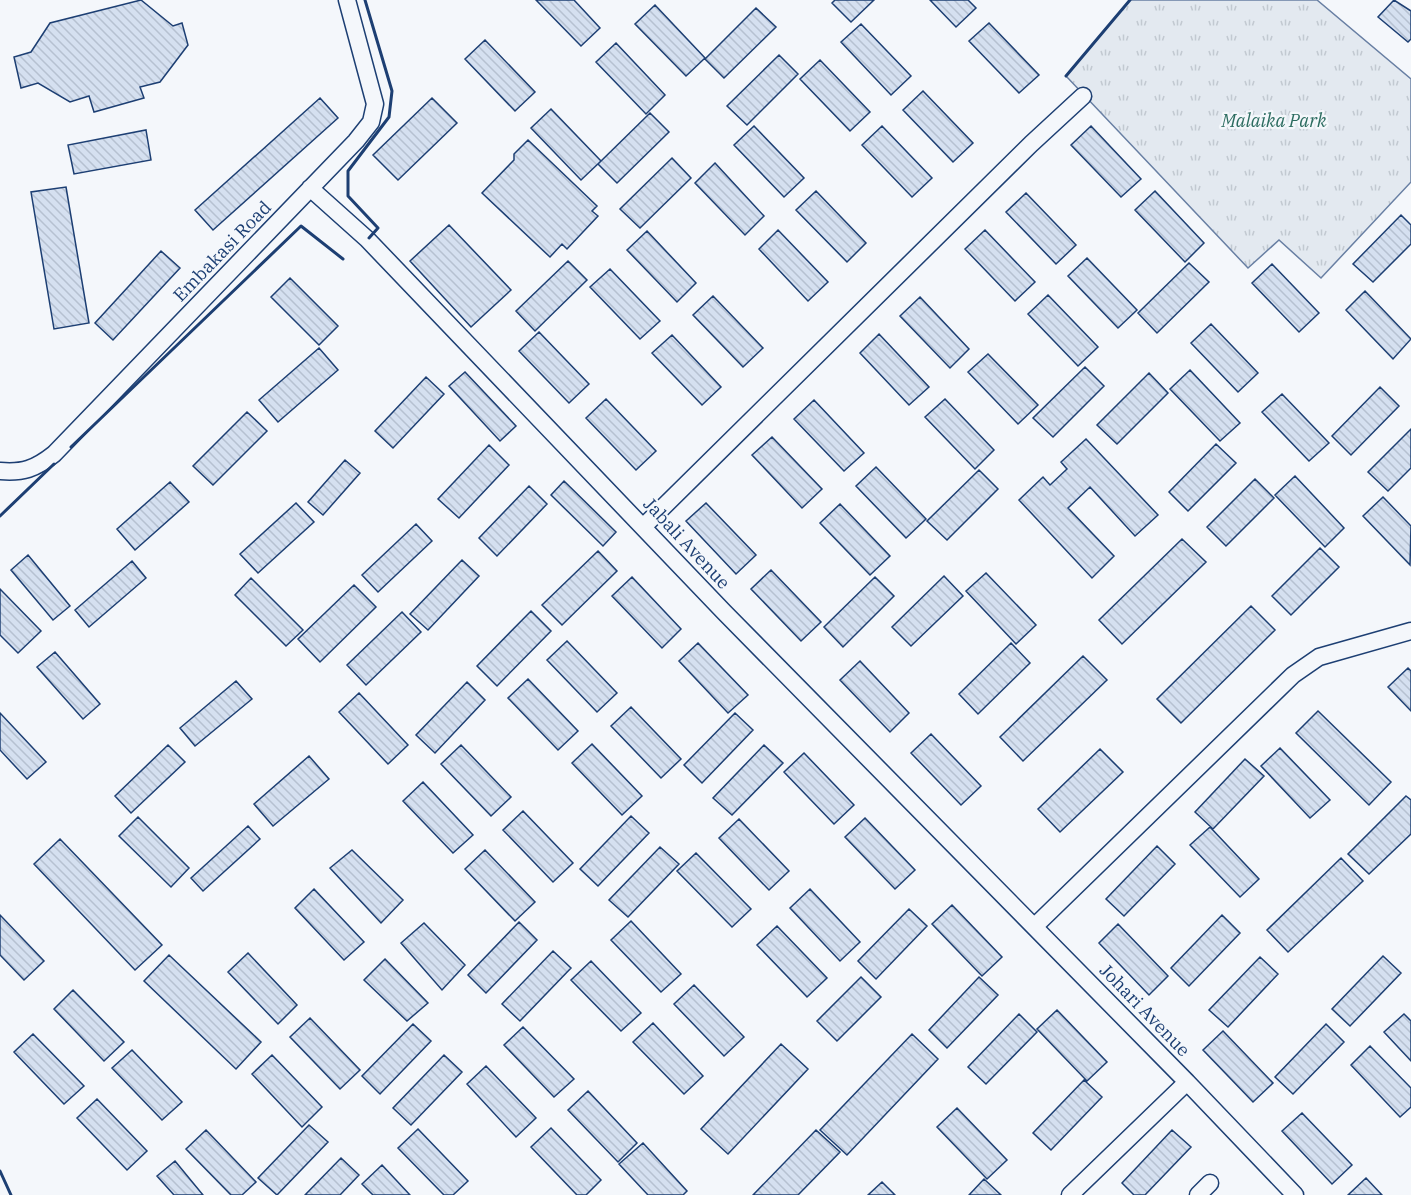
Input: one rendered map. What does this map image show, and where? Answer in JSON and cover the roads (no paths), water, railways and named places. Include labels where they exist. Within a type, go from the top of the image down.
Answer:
[{"type":"street","name":"Embakasi Road","points":[[0,471],[22,473],[40,465],[54,454],[371,122],[375,104],[347,0]]},
{"type":"street","points":[[644,526],[1031,144],[1083,96]]},
{"type":"street","name":"Jabali Avenue","points":[[310,188],[367,239],[437,315],[644,526],[724,612],[1035,926]]},
{"type":"street","points":[[1035,926],[1293,675],[1319,657],[1411,631]]},
{"type":"street","name":"Johari Avenue","points":[[1035,926],[1187,1082],[1070,1195]]},
{"type":"street","points":[[1187,1082],[1295,1195]]},
{"type":"park label","name":"Malaika Park","points":[[1274,120]]}]
